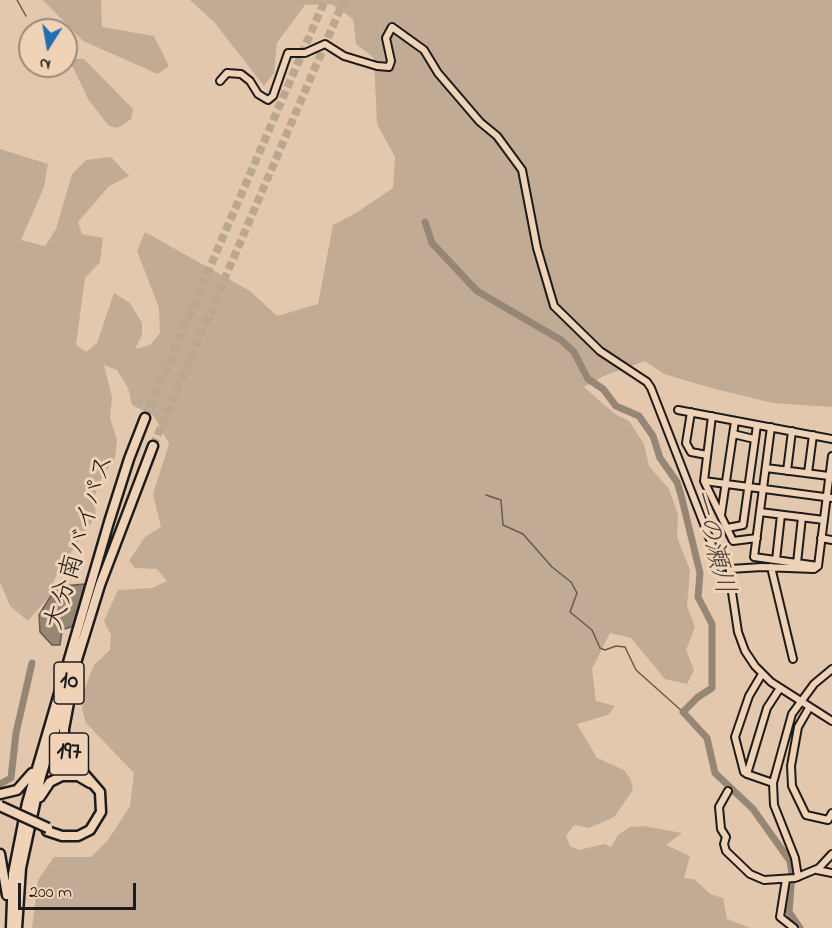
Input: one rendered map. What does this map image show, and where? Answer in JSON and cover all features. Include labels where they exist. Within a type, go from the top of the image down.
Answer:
[{"type":"highway","name":"大分南バイパス","points":[[10,928],[12,881],[20,833],[102,544],[125,468],[145,418]]},
{"type":"highway","name":"大分南バイパス","points":[[17,928],[17,903],[24,849],[32,812],[88,621],[124,518],[153,446]]},
{"type":"highway","name":"197","points":[[0,808],[62,836],[78,836],[90,830],[101,812],[100,792],[71,758],[63,737],[88,621]]},
{"type":"highway","name":"197","points":[[0,794],[12,792],[26,783],[35,767],[78,629]]},
{"type":"highway","name":"197","points":[[17,903],[29,838],[41,794],[50,782],[62,776],[84,779],[97,794],[95,817],[79,832],[63,833],[48,829]]},
{"type":"highway","points":[[0,854],[10,928]]},
{"type":"street","points":[[220,81],[227,73],[241,74],[250,81],[258,94],[268,100],[273,96],[288,53],[305,54],[325,44],[344,56],[377,66],[389,66],[392,61],[386,38],[392,27],[424,50],[438,73],[480,122],[497,136],[522,170],[537,248],[554,306],[600,351],[647,382],[651,388],[721,568]]},
{"type":"street","points":[[678,410],[832,439]]},
{"type":"street","points":[[691,412],[686,443],[691,452],[706,455]]},
{"type":"street","points":[[712,416],[704,481],[733,541],[757,538]]},
{"type":"street","points":[[721,515],[735,420]]},
{"type":"street","points":[[727,528],[743,525],[757,425]]},
{"type":"street","points":[[771,428],[754,557],[818,566]]},
{"type":"street","points":[[787,471],[792,432]]},
{"type":"street","points":[[733,434],[754,439]]},
{"type":"street","points":[[808,473],[813,435]]},
{"type":"street","points":[[832,456],[829,498],[817,569],[771,567],[730,569],[735,621],[741,641],[762,674],[809,708],[832,721]]},
{"type":"street","points":[[766,468],[829,476]]},
{"type":"street","points":[[704,481],[829,498]]},
{"type":"street","points":[[760,512],[824,520]]},
{"type":"street","points":[[776,560],[781,514]]},
{"type":"street","points":[[797,563],[802,517]]},
{"type":"street","points":[[821,538],[832,540]]},
{"type":"street","points":[[771,567],[793,659]]},
{"type":"street","points":[[797,878],[795,858],[775,810],[773,783],[787,727],[800,701],[832,669]]},
{"type":"street","points":[[762,674],[749,696],[735,737],[744,772],[773,783]]},
{"type":"street","points":[[747,774],[767,708],[780,688]]},
{"type":"street","points":[[809,708],[798,727],[791,766],[792,786],[806,815],[828,820],[832,813]]},
{"type":"street","points":[[728,791],[719,807],[726,851],[750,874],[764,880],[797,878],[816,870],[832,854]]},
{"type":"street","points":[[816,870],[832,873]]},
{"type":"street","points":[[787,879],[780,917],[794,928]]},
{"type":"shaded area","points":[[43,0],[101,0],[102,27],[154,36],[169,66],[158,74],[83,41],[78,36],[78,18],[61,18]]},
{"type":"shaded area","points":[[190,0],[832,0],[832,407],[773,403],[715,389],[664,374],[645,361],[606,375],[584,387],[615,414],[629,421],[644,444],[649,466],[669,489],[678,515],[677,537],[690,570],[687,606],[695,627],[686,650],[694,670],[687,684],[665,679],[631,638],[610,633],[592,669],[596,701],[615,706],[608,715],[577,724],[597,758],[624,770],[631,780],[633,790],[614,817],[589,828],[574,825],[566,836],[570,846],[579,850],[604,844],[611,847],[618,835],[630,827],[643,826],[682,833],[666,845],[690,856],[684,878],[694,879],[710,894],[723,898],[727,919],[750,928],[32,928],[38,880],[54,857],[91,857],[108,840],[130,806],[134,773],[86,723],[82,709],[84,690],[94,665],[110,650],[111,635],[104,621],[118,590],[152,588],[167,581],[157,569],[135,568],[129,561],[145,537],[161,527],[153,494],[169,444],[153,415],[132,405],[128,388],[117,370],[104,365],[112,397],[110,418],[117,440],[115,458],[99,482],[94,499],[96,516],[61,567],[54,580],[53,592],[28,621],[10,606],[0,582],[0,149],[48,164],[44,187],[21,240],[45,246],[56,229],[72,174],[86,160],[111,157],[129,176],[109,186],[78,222],[82,234],[103,238],[100,262],[85,278],[76,345],[86,352],[97,343],[114,293],[130,303],[142,323],[142,335],[135,349],[150,345],[160,333],[159,308],[137,251],[145,232],[250,291],[277,316],[318,304],[333,225],[356,213],[393,188],[395,157],[377,124],[374,58],[356,44],[353,19],[331,4],[305,5],[277,43],[274,73],[264,86],[214,22]]},
{"type":"shaded area","points":[[78,59],[84,59],[133,109],[131,119],[118,128],[109,126],[88,99],[78,78]]},
{"type":"shaded area","points":[[85,584],[73,626],[62,630],[60,645],[52,645],[40,632],[39,615],[55,589]]},
{"type":"waterway","points":[[17,0],[26,16]]},
{"type":"waterway","name":"一の瀬川","points":[[425,222],[432,243],[477,291],[561,340],[574,352],[588,379],[603,389],[616,406],[639,416],[653,436],[660,458],[677,482],[700,573],[698,597],[712,624],[712,688],[698,697],[683,712],[707,738],[715,773],[753,809],[790,861],[792,874],[789,912],[800,928]]},
{"type":"waterway","points":[[486,495],[501,500],[503,525],[523,534],[552,567],[571,582],[577,593],[570,612],[592,630],[600,648],[605,650],[616,646],[625,647],[636,670],[683,712]]},
{"type":"waterway","points":[[0,784],[11,778],[16,733],[32,663]]},
{"type":"tunnel","points":[[145,418],[325,0]]},
{"type":"tunnel","points":[[153,446],[344,0]]}]
